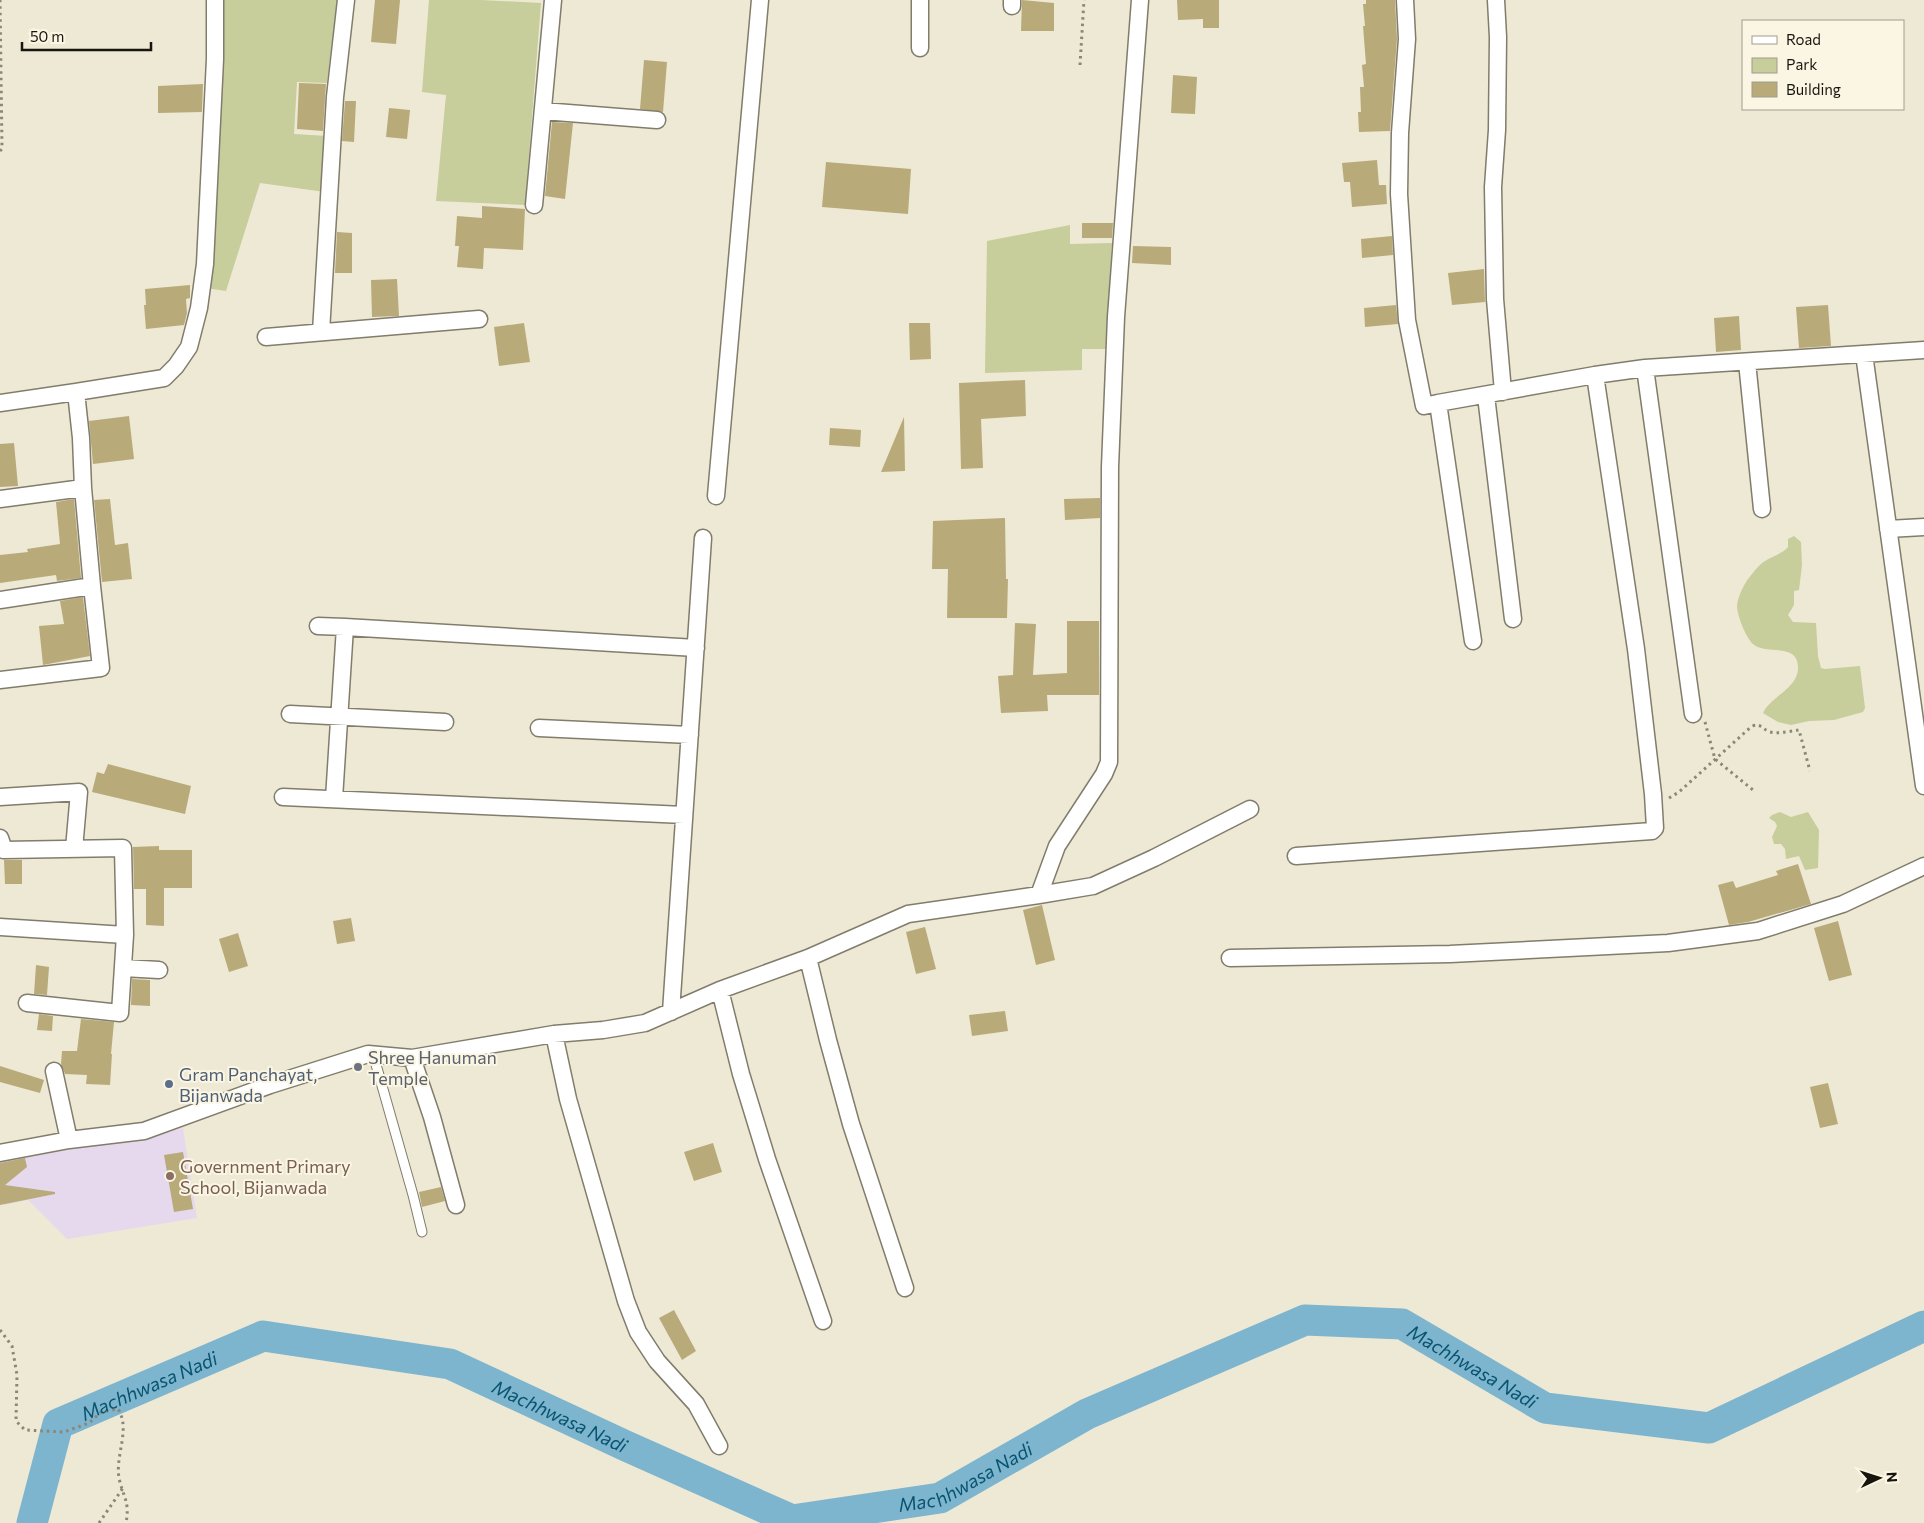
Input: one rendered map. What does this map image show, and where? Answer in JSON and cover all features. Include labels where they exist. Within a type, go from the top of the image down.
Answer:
[{"type":"street","points":[[0,403],[164,378],[173,371],[189,347],[199,308],[204,264],[215,68],[215,0]]},
{"type":"street","points":[[321,332],[335,97],[346,0]]},
{"type":"street","points":[[534,205],[553,0]]},
{"type":"street","points":[[716,496],[760,0]]},
{"type":"street","points":[[920,0],[920,48]]},
{"type":"street","points":[[1039,895],[1057,846],[1104,774],[1109,762],[1110,467],[1116,317],[1140,0]]},
{"type":"street","points":[[1405,0],[1407,39],[1400,133],[1400,194],[1407,320],[1424,406],[1595,375],[1645,368],[1924,350]]},
{"type":"street","points":[[1496,0],[1498,37],[1497,130],[1493,187],[1495,299],[1503,392]]},
{"type":"street","points":[[543,111],[657,120]]},
{"type":"street","points":[[266,337],[479,319]]},
{"type":"street","points":[[1864,354],[1924,786]]},
{"type":"street","points":[[1747,362],[1762,509]]},
{"type":"street","points":[[1645,368],[1693,708]]},
{"type":"street","points":[[1296,856],[1652,831],[1656,825],[1636,649],[1595,375]]},
{"type":"street","points":[[0,680],[101,668],[83,488],[81,438],[76,392]]},
{"type":"street","points":[[1486,396],[1513,619]]},
{"type":"street","points":[[1438,403],[1473,641]]},
{"type":"street","points":[[0,500],[83,488]]},
{"type":"street","points":[[1888,529],[1924,527]]},
{"type":"street","points":[[671,1012],[703,538]]},
{"type":"street","points":[[0,600],[92,586]]},
{"type":"street","points":[[318,626],[696,648]]},
{"type":"street","points":[[334,799],[345,627]]},
{"type":"street","points":[[290,714],[445,722]]},
{"type":"street","points":[[539,728],[690,735]]},
{"type":"street","points":[[0,797],[79,792],[74,849]]},
{"type":"street","points":[[283,797],[684,815]]},
{"type":"street","points":[[0,1154],[69,1140],[144,1131],[270,1085],[368,1054],[412,1058],[554,1034],[603,1030],[645,1023],[720,990],[808,958],[908,914],[1093,886],[1154,858],[1250,809]]},
{"type":"street","points":[[0,838],[4,850],[123,848],[126,935],[120,1014],[27,1003]]},
{"type":"street","points":[[1230,958],[1450,954],[1668,943],[1758,931],[1844,904],[1924,866]]},
{"type":"street","points":[[0,928],[126,935]]},
{"type":"street","points":[[808,958],[828,1040],[849,1114],[905,1288]]},
{"type":"street","points":[[123,968],[159,970]]},
{"type":"street","points":[[720,990],[741,1074],[761,1140],[822,1321]]},
{"type":"street","points":[[554,1034],[568,1099],[626,1301],[638,1332],[657,1361],[696,1404],[719,1446]]},
{"type":"street","points":[[412,1058],[432,1117],[456,1205]]},
{"type":"street","points":[[54,1070],[69,1140]]},
{"type":"lane","points":[[373,1054],[422,1232]]},
{"type":"path","points":[[0,0],[2,149],[0,152]]},
{"type":"path","points":[[1080,66],[1084,0]]},
{"type":"path","points":[[1693,708],[1704,717],[1715,759],[1753,790]]},
{"type":"path","points":[[1654,805],[1679,792],[1752,726],[1760,725],[1768,731],[1800,730],[1810,771]]},
{"type":"path","points":[[0,1330],[12,1346],[16,1375],[16,1421],[25,1430],[64,1432],[89,1423],[102,1412],[118,1409],[124,1418],[119,1476],[129,1509],[126,1523]]},
{"type":"path","points":[[99,1523],[123,1488]]},
{"type":"shaded area","points":[[183,1128],[197,1218],[67,1239],[28,1200],[4,1205],[0,1186],[0,1158],[142,1138]]},
{"type":"green space","points":[[218,0],[337,0],[327,83],[297,82],[294,134],[328,136],[325,192],[260,183],[226,291],[206,288]]},
{"type":"green space","points":[[429,0],[541,3],[525,205],[436,201],[446,95],[422,92]]},
{"type":"green space","points":[[1070,225],[1070,244],[1112,243],[1106,349],[1082,349],[1082,370],[985,373],[987,241]]},
{"type":"green space","points":[[1794,536],[1801,542],[1802,565],[1799,590],[1794,591],[1794,605],[1788,615],[1793,622],[1816,623],[1818,656],[1821,668],[1860,666],[1865,708],[1863,712],[1834,720],[1809,721],[1791,725],[1778,722],[1763,713],[1789,687],[1797,676],[1797,660],[1788,652],[1766,649],[1753,644],[1745,632],[1737,606],[1740,593],[1749,577],[1761,564],[1786,549],[1788,547],[1788,539]]},
{"type":"green space","points":[[1780,812],[1791,817],[1808,812],[1819,830],[1818,868],[1805,870],[1799,856],[1786,859],[1785,849],[1781,844],[1774,844],[1772,837],[1777,826],[1769,818]]},
{"type":"building","points":[[375,0],[400,0],[396,44],[371,42]]},
{"type":"building","points":[[1022,0],[1054,3],[1054,31],[1021,31]]},
{"type":"building","points":[[1177,0],[1219,0],[1219,28],[1203,28],[1203,19],[1178,20]]},
{"type":"building","points":[[1366,0],[1395,0],[1397,39],[1390,131],[1359,132],[1358,112],[1361,112],[1360,87],[1364,87],[1362,65],[1366,64],[1363,4],[1366,4]]},
{"type":"building","points":[[644,60],[667,62],[663,112],[640,109]]},
{"type":"building","points":[[1173,75],[1197,77],[1195,114],[1171,113]]},
{"type":"building","points":[[299,83],[326,84],[323,131],[297,129]]},
{"type":"building","points":[[203,84],[202,112],[158,113],[158,86]]},
{"type":"building","points":[[345,101],[356,101],[354,142],[342,141]]},
{"type":"building","points":[[389,108],[410,110],[407,139],[386,137]]},
{"type":"building","points":[[552,122],[573,123],[565,199],[545,196]]},
{"type":"building","points":[[1377,160],[1379,185],[1386,185],[1387,204],[1352,207],[1350,182],[1344,182],[1342,163]]},
{"type":"building","points":[[826,162],[911,169],[908,214],[822,207]]},
{"type":"building","points":[[482,206],[525,209],[523,250],[484,248],[483,269],[457,267],[459,246],[455,246],[457,216],[482,218]]},
{"type":"building","points":[[1082,223],[1113,223],[1112,238],[1082,238]]},
{"type":"building","points":[[337,232],[352,233],[352,273],[335,273]]},
{"type":"building","points":[[1392,236],[1393,255],[1362,258],[1361,239]]},
{"type":"building","points":[[1133,246],[1171,247],[1171,265],[1132,263]]},
{"type":"building","points":[[1484,269],[1485,302],[1452,305],[1448,273]]},
{"type":"building","points":[[397,279],[399,316],[372,317],[371,280]]},
{"type":"building","points":[[190,285],[190,298],[186,299],[187,313],[184,325],[146,329],[145,289]]},
{"type":"building","points":[[1396,305],[1398,324],[1365,327],[1364,308]]},
{"type":"building","points":[[1828,305],[1831,346],[1799,348],[1796,307]]},
{"type":"building","points":[[1739,316],[1741,350],[1716,352],[1714,318]]},
{"type":"building","points":[[524,323],[530,362],[499,366],[494,327]]},
{"type":"building","points":[[909,323],[930,323],[931,359],[910,360]]},
{"type":"building","points":[[1025,380],[1026,416],[981,419],[983,468],[961,469],[959,383]]},
{"type":"building","points":[[129,416],[134,459],[93,464],[89,421]]},
{"type":"building","points":[[904,417],[905,471],[881,472]]},
{"type":"building","points":[[830,428],[861,430],[860,447],[829,445]]},
{"type":"building","points":[[14,443],[18,486],[0,487],[0,444]]},
{"type":"building","points":[[1100,498],[1100,518],[1065,520],[1064,499]]},
{"type":"building","points":[[74,499],[81,578],[57,581],[56,575],[0,583],[0,555],[28,552],[27,549],[60,544],[56,502]]},
{"type":"building","points":[[110,499],[115,545],[128,543],[132,579],[102,582],[94,500]]},
{"type":"building","points":[[1005,518],[1006,579],[1008,579],[1007,618],[947,618],[948,569],[932,569],[933,521]]},
{"type":"building","points":[[83,597],[90,656],[43,665],[39,626],[64,624],[60,601]]},
{"type":"building","points":[[1067,621],[1099,621],[1099,695],[1047,695],[1048,711],[1001,713],[998,676],[1013,675],[1015,623],[1036,624],[1033,675],[1067,673]]},
{"type":"building","points":[[108,764],[191,786],[185,814],[92,792],[97,772],[104,774]]},
{"type":"building","points":[[159,846],[159,850],[192,850],[192,888],[164,888],[164,926],[146,925],[146,889],[134,889],[133,847]]},
{"type":"building","points":[[4,860],[22,860],[22,884],[5,884]]},
{"type":"building","points":[[1798,864],[1811,904],[1748,922],[1729,925],[1718,885],[1733,881],[1736,888],[1778,875],[1776,871]]},
{"type":"building","points":[[1042,905],[1055,960],[1036,965],[1023,910]]},
{"type":"building","points":[[351,918],[355,941],[337,944],[333,921]]},
{"type":"building","points":[[1838,921],[1852,975],[1829,981],[1814,928]]},
{"type":"building","points":[[925,927],[936,969],[916,974],[906,932]]},
{"type":"building","points":[[238,933],[248,966],[229,972],[219,939]]},
{"type":"building","points":[[36,965],[49,967],[47,995],[34,994]]},
{"type":"building","points":[[132,979],[150,980],[150,1006],[131,1005]]},
{"type":"building","points":[[1005,1011],[1008,1031],[972,1036],[969,1015]]},
{"type":"building","points":[[39,1014],[53,1016],[52,1031],[37,1030]]},
{"type":"building","points":[[81,1019],[114,1022],[110,1085],[86,1084],[87,1075],[65,1074],[61,1064],[62,1051],[77,1051]]},
{"type":"building","points":[[0,1066],[44,1080],[40,1093],[0,1082]]},
{"type":"building","points":[[1828,1083],[1838,1124],[1820,1128],[1810,1087]]},
{"type":"building","points":[[713,1143],[722,1172],[694,1181],[684,1152]]},
{"type":"building","points":[[183,1152],[193,1209],[174,1212],[164,1155]]},
{"type":"building","points":[[25,1158],[27,1167],[5,1185],[55,1192],[55,1194],[0,1205],[0,1163]]},
{"type":"building","points":[[441,1187],[445,1201],[422,1207],[419,1192]]},
{"type":"building","points":[[674,1310],[696,1351],[682,1360],[659,1318]]},
{"type":"waterway","name":"Machhwasa Nadi","points":[[32,1523],[58,1424],[263,1336],[450,1364],[626,1446],[792,1520],[940,1498],[1087,1414],[1305,1320],[1402,1324],[1545,1408],[1709,1428],[1924,1326]]},
{"type":"place","name":"Shree Hanuman Temple","points":[[358,1067]]},
{"type":"place","name":"Gram Panchayat, Bijanwada","points":[[169,1084]]},
{"type":"place","name":"Government Primary School, Bijanwada","points":[[170,1176]]}]
